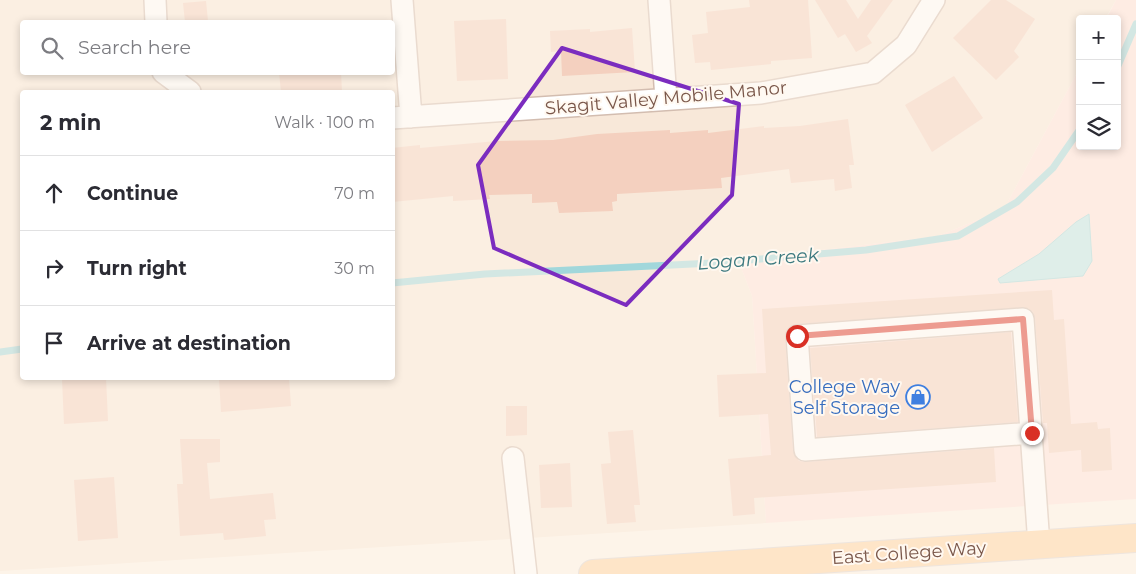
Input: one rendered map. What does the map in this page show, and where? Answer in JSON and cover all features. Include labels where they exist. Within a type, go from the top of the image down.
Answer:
[{"type":"main road","name":"East College Way","points":[[593,574],[742,569],[1136,538]]},
{"type":"street","points":[[155,0],[156,20]]},
{"type":"street","points":[[402,0],[402,118]]},
{"type":"street","points":[[659,0],[666,99]]},
{"type":"street","name":"Skagit Valley Mobile Manor","points":[[402,118],[761,93],[873,74],[906,45],[934,0]]},
{"type":"street","points":[[167,75],[187,90]]},
{"type":"street","points":[[1032,433],[805,450],[797,336],[1023,319],[1032,433],[1039,545]]},
{"type":"street","points":[[513,458],[526,574]]},
{"type":"highlighted area","points":[[562,48],[739,104],[732,195],[626,305],[494,248],[478,165]]},
{"type":"shaded area","points":[[0,0],[1116,0],[1107,15],[1076,15],[1076,74],[1004,209],[938,236],[738,260],[752,296],[766,523],[0,571]]},
{"type":"shaded area","points":[[1116,0],[1136,0],[1136,499],[766,523],[752,296],[738,260],[938,236],[1004,209],[1076,74],[1076,150],[1121,150],[1121,15],[1108,15]]},
{"type":"water","points":[[1089,214],[1092,261],[1083,276],[1000,283],[998,279],[1039,254],[1076,222]]},
{"type":"building","points":[[749,0],[808,0],[812,58],[771,61],[771,64],[711,70],[710,62],[695,63],[692,35],[708,33],[706,12],[750,7]]},
{"type":"building","points":[[815,0],[846,0],[858,19],[871,0],[893,0],[867,36],[872,43],[856,52],[845,34],[838,38]]},
{"type":"building","points":[[991,0],[1006,0],[1035,19],[1014,51],[1019,57],[996,80],[953,38]]},
{"type":"building","points":[[206,1],[208,20],[185,20],[183,3]]},
{"type":"building","points":[[506,19],[508,79],[457,81],[454,21]]},
{"type":"building","points":[[632,28],[635,72],[562,76],[561,51],[551,52],[550,31],[590,29],[590,32]]},
{"type":"building","points":[[279,75],[341,75],[342,90],[281,90]]},
{"type":"building","points":[[954,76],[983,118],[932,152],[905,105]]},
{"type":"building","points":[[848,119],[854,165],[849,165],[852,188],[835,191],[834,179],[791,183],[789,169],[721,178],[722,188],[617,194],[617,201],[612,202],[613,211],[559,213],[557,202],[532,203],[532,194],[489,195],[490,199],[453,201],[453,196],[395,202],[395,148],[420,145],[420,148],[497,141],[553,140],[597,134],[670,130],[670,133],[708,130],[708,133],[764,126],[764,128],[800,126]]},
{"type":"building","points":[[1052,290],[1054,320],[1064,319],[1071,424],[1097,422],[1098,429],[1110,428],[1112,470],[1082,472],[1081,450],[1049,453],[1047,423],[1043,423],[1035,318],[1033,312],[1028,308],[796,324],[790,326],[785,337],[793,451],[799,461],[994,448],[996,482],[754,498],[755,514],[733,516],[728,459],[771,455],[768,414],[719,417],[717,375],[766,373],[762,309]]},
{"type":"building","points":[[1011,332],[1018,422],[817,437],[810,348]]},
{"type":"building","points":[[62,380],[106,380],[108,421],[64,424]]},
{"type":"building","points":[[219,380],[289,380],[291,406],[221,412]]},
{"type":"building","points":[[506,406],[527,406],[527,435],[506,436]]},
{"type":"building","points":[[633,430],[640,505],[634,505],[636,522],[607,524],[601,464],[611,463],[608,432]]},
{"type":"building","points":[[180,439],[220,439],[220,462],[207,463],[210,499],[273,493],[276,519],[264,520],[266,536],[224,540],[223,533],[180,536],[177,484],[183,484]]},
{"type":"building","points":[[570,463],[572,507],[541,508],[539,465]]},
{"type":"building","points":[[114,477],[118,538],[78,541],[74,480]]},
{"type":"waterway","name":"Logan Creek","points":[[1120,60],[1136,24]]},
{"type":"waterway","name":"Logan Creek","points":[[395,283],[485,274],[713,263],[866,250],[958,236],[1017,202],[1053,168],[1076,135]]},
{"type":"waterway","name":"Logan Creek","points":[[0,352],[20,349]]},
{"type":"place","name":"College Way Self Storage","points":[[918,397]]},
{"type":"route","points":[[797,336],[1023,319],[1032,433]]}]
